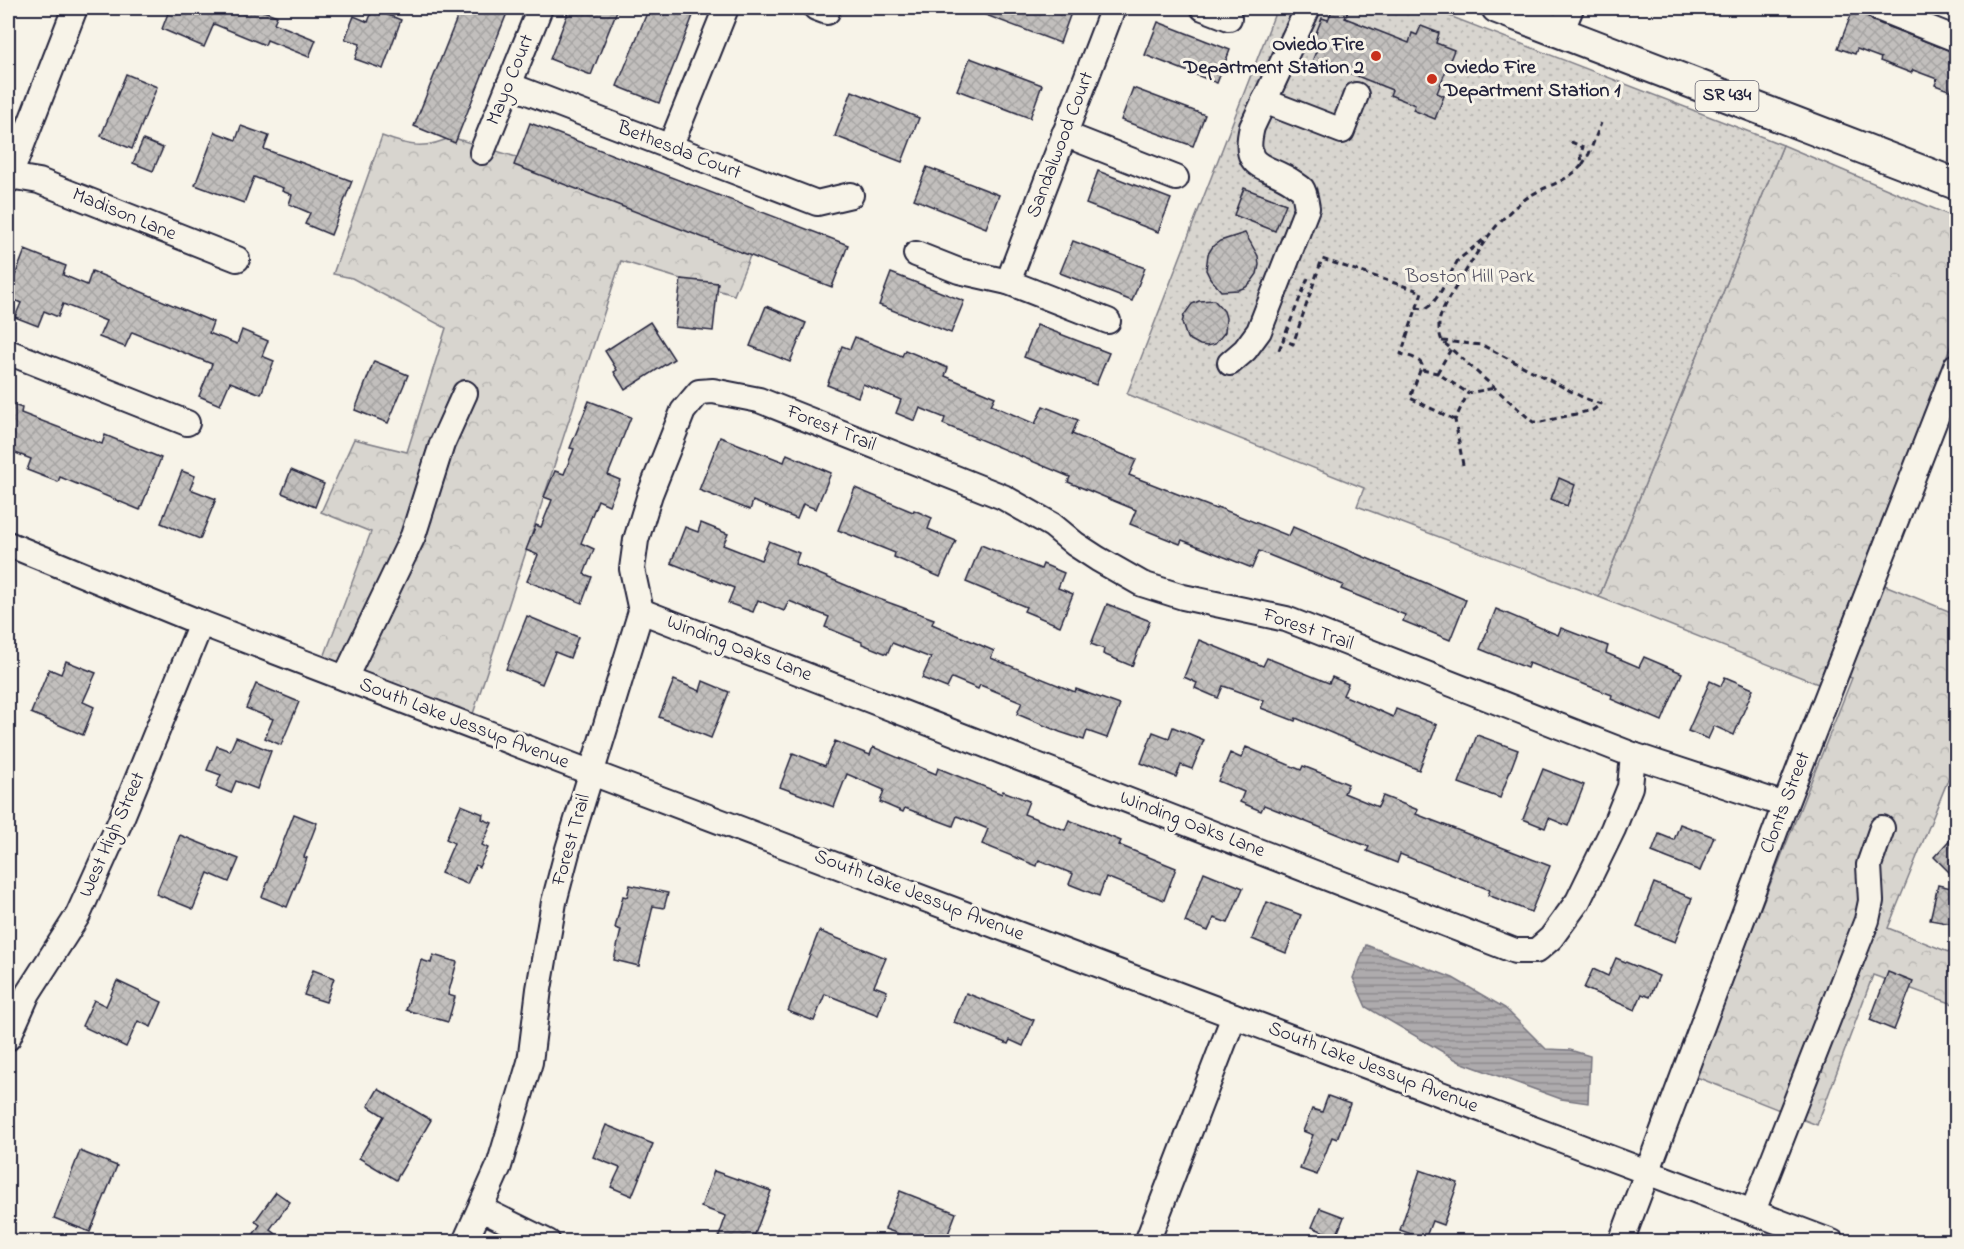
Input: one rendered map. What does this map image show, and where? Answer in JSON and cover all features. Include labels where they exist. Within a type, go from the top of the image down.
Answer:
[{"type":"main road","name":"SR 434","points":[[1497,8],[1566,20],[1956,184]]},
{"type":"street","points":[[8,178],[75,8]]},
{"type":"street","name":"Mayo Court","points":[[482,152],[540,8]]},
{"type":"street","points":[[670,147],[726,8]]},
{"type":"street","name":"Sandalwood Court","points":[[1008,282],[1113,8]]},
{"type":"street","points":[[1203,8],[1229,18]]},
{"type":"street","points":[[1230,363],[1245,350],[1259,331],[1307,208],[1302,190],[1282,175],[1263,168],[1253,159],[1248,144],[1252,127],[1308,8]]},
{"type":"street","points":[[1878,8],[1956,39]]},
{"type":"street","name":"Bethesda Court","points":[[509,86],[817,203],[851,195]]},
{"type":"street","points":[[1264,101],[1342,131],[1356,95]]},
{"type":"street","points":[[1064,134],[1176,178]]},
{"type":"street","name":"Madison Lane","points":[[8,178],[39,181],[237,259]]},
{"type":"street","points":[[916,254],[962,272],[1008,282],[1108,321]]},
{"type":"street","points":[[8,352],[187,423]]},
{"type":"street","name":"Clonts Street","points":[[1621,1242],[1785,804],[1956,366]]},
{"type":"street","name":"Forest Trail","points":[[465,1242],[499,1166],[530,1062],[539,989],[554,902],[641,611],[632,569],[636,540],[650,494],[684,411],[699,392],[713,391],[759,400],[1003,497],[1052,525],[1075,544],[1142,584],[1183,597],[1286,618],[1633,755],[1785,804]]},
{"type":"street","points":[[345,678],[413,536],[442,444],[465,393]]},
{"type":"street","name":"South Lake Jessup Avenue","points":[[8,544],[201,623],[592,773],[1832,1242]]},
{"type":"street","name":"Winding Oaks Lane","points":[[641,611],[1515,951],[1536,951],[1551,938],[1578,901],[1613,829],[1630,787],[1633,755]]},
{"type":"street","name":"West High Street","points":[[8,1038],[28,993],[78,915],[120,822],[201,623]]},
{"type":"street","points":[[1753,1211],[1868,920],[1871,901],[1869,865],[1882,828]]},
{"type":"street","points":[[1147,1242],[1234,1016]]},
{"type":"street","points":[[481,1209],[548,1242]]},
{"type":"path","points":[[1443,341],[1482,345],[1586,399],[1601,404],[1593,410],[1533,422],[1443,341],[1440,335],[1440,319],[1446,303],[1485,239],[1507,213],[1526,198],[1570,176],[1582,165],[1589,154],[1601,123]]},
{"type":"path","points":[[1569,141],[1583,147],[1582,165]]},
{"type":"path","points":[[1416,308],[1425,309],[1432,304],[1458,260],[1485,239]]},
{"type":"path","points":[[1308,278],[1283,340],[1293,344],[1322,259],[1422,292],[1401,354],[1421,362],[1422,370],[1410,399],[1455,420]]},
{"type":"path","points":[[1437,373],[1451,349]]},
{"type":"path","points":[[1422,370],[1437,373],[1468,393],[1495,388]]},
{"type":"path","points":[[1463,465],[1455,420],[1468,393]]},
{"type":"green space","name":"Boston Hill Park","points":[[1277,8],[1429,8],[1783,145],[1599,597],[1357,506],[1364,488],[1127,394]]},
{"type":"green space","points":[[382,136],[416,145],[433,144],[451,137],[695,212],[756,241],[734,295],[621,261],[472,717],[323,660],[371,532],[321,512],[354,439],[407,452],[446,328],[352,278],[333,274]]},
{"type":"green space","points":[[1783,145],[1956,218],[1956,332],[1818,684],[1599,597]]},
{"type":"green space","points":[[1882,584],[1956,614],[1956,760],[1888,928],[1956,955],[1956,1005],[1873,975],[1817,1125],[1694,1076],[1852,678],[1846,676]]},
{"type":"shaded area","points":[[1366,945],[1453,978],[1505,1008],[1546,1049],[1570,1050],[1590,1056],[1588,1103],[1561,1099],[1460,1062],[1366,1007],[1353,978]]},
{"type":"building","points":[[170,8],[256,8],[277,16],[274,23],[316,40],[309,57],[267,40],[265,45],[214,24],[204,47],[162,29]]},
{"type":"building","points":[[461,8],[509,8],[455,143],[414,126]]},
{"type":"building","points":[[570,8],[618,8],[591,75],[550,59]]},
{"type":"building","points":[[649,8],[696,8],[659,103],[617,86]]},
{"type":"building","points":[[1065,8],[1072,10],[1060,43],[970,9]]},
{"type":"building","points":[[1333,8],[1348,11],[1345,18],[1409,43],[1412,33],[1417,35],[1421,26],[1439,33],[1436,43],[1454,50],[1437,93],[1444,96],[1435,119],[1413,110],[1415,105],[1390,95],[1392,90],[1327,64],[1324,70],[1311,64],[1319,44],[1313,41],[1322,18],[1328,20]]},
{"type":"building","points":[[373,9],[401,20],[383,69],[355,59],[360,44],[345,39],[354,16],[368,22]]},
{"type":"building","points":[[1853,10],[1866,15],[1873,21],[1956,53],[1956,76],[1951,91],[1935,85],[1937,79],[1913,70],[1911,73],[1857,49],[1855,54],[1838,48]]},
{"type":"building","points":[[1158,22],[1230,50],[1217,83],[1145,55]]},
{"type":"building","points":[[970,58],[1042,85],[1030,118],[957,90]]},
{"type":"building","points":[[126,74],[157,87],[132,149],[101,136]]},
{"type":"building","points":[[1133,88],[1205,115],[1193,146],[1121,120]]},
{"type":"building","points":[[852,91],[919,118],[902,162],[835,136]]},
{"type":"building","points":[[530,123],[848,245],[832,287],[514,165]]},
{"type":"building","points":[[241,126],[269,136],[264,149],[352,181],[331,235],[305,224],[310,213],[289,204],[292,195],[282,191],[283,188],[254,177],[244,203],[195,185],[215,132],[236,140]]},
{"type":"building","points":[[143,140],[163,148],[153,171],[133,163]]},
{"type":"building","points":[[927,167],[999,195],[986,228],[914,199]]},
{"type":"building","points":[[1098,171],[1171,199],[1158,232],[1086,204]]},
{"type":"building","points":[[1244,188],[1286,204],[1275,231],[1234,215]]},
{"type":"building","points":[[1245,233],[1258,256],[1257,274],[1246,287],[1221,291],[1206,270],[1208,254],[1220,241]]},
{"type":"building","points":[[1073,241],[1145,268],[1132,301],[1060,273]]},
{"type":"building","points":[[25,250],[66,266],[63,275],[87,285],[92,271],[213,322],[209,333],[237,344],[242,330],[268,341],[262,356],[274,361],[261,394],[230,382],[220,405],[199,396],[212,364],[132,332],[125,347],[99,337],[106,321],[63,304],[58,317],[44,311],[38,326],[15,317],[21,303],[8,297],[8,294]]},
{"type":"building","points":[[891,273],[964,301],[951,333],[879,305]]},
{"type":"building","points":[[681,279],[718,283],[713,331],[675,327]]},
{"type":"building","points":[[1214,300],[1224,311],[1225,332],[1215,344],[1200,345],[1187,338],[1182,323],[1184,315],[1192,304]]},
{"type":"building","points":[[766,306],[806,323],[790,362],[750,346]]},
{"type":"building","points":[[650,322],[674,359],[625,390],[614,372],[617,370],[605,351]]},
{"type":"building","points":[[1037,325],[1109,353],[1096,385],[1024,357]]},
{"type":"building","points":[[855,337],[902,356],[905,350],[948,368],[945,376],[995,397],[991,405],[1035,424],[1043,406],[1078,420],[1072,434],[1136,460],[1129,475],[1289,536],[1293,527],[1466,600],[1450,640],[1403,621],[1405,615],[1341,589],[1343,585],[1259,551],[1252,568],[1182,540],[1180,544],[1130,524],[1136,510],[1068,482],[1070,477],[943,424],[945,418],[920,408],[915,421],[896,413],[901,400],[863,384],[858,397],[827,385],[842,346],[850,349]]},
{"type":"building","points":[[374,361],[408,375],[388,423],[355,410]]},
{"type":"building","points":[[589,401],[631,417],[608,475],[620,480],[609,505],[598,500],[581,543],[594,549],[584,574],[592,577],[582,603],[527,581],[538,555],[526,550],[536,525],[541,527],[552,500],[544,497],[555,471],[564,474],[574,449],[570,448]]},
{"type":"building","points":[[8,403],[22,408],[21,413],[102,444],[105,435],[161,458],[140,510],[60,477],[58,482],[27,470],[31,459],[8,450]]},
{"type":"building","points":[[720,437],[784,462],[787,454],[831,473],[816,509],[803,504],[797,519],[753,501],[750,510],[699,490]]},
{"type":"building","points":[[291,470],[324,484],[315,507],[282,493]]},
{"type":"building","points":[[182,471],[195,476],[190,489],[216,499],[200,539],[161,523]]},
{"type":"building","points":[[1559,478],[1575,485],[1567,506],[1551,499]]},
{"type":"building","points":[[855,488],[932,518],[928,529],[956,541],[940,577],[894,557],[895,553],[838,530]]},
{"type":"building","points":[[701,523],[728,534],[723,545],[761,560],[769,541],[799,553],[795,564],[934,619],[932,624],[994,651],[991,658],[1075,692],[1076,689],[1120,705],[1107,738],[1087,731],[1084,740],[1060,732],[1017,714],[1022,702],[980,685],[978,689],[952,678],[947,688],[922,678],[931,658],[892,643],[887,654],[862,644],[862,642],[825,627],[829,617],[789,601],[784,611],[758,600],[753,612],[728,603],[734,588],[671,563],[685,527],[698,532]]},
{"type":"building","points":[[981,545],[1041,569],[1043,564],[1064,573],[1058,588],[1073,594],[1060,626],[1024,611],[1026,607],[966,582]]},
{"type":"building","points":[[1107,604],[1150,621],[1132,666],[1103,654],[1104,649],[1091,644]]},
{"type":"building","points":[[1496,609],[1558,635],[1561,628],[1608,646],[1606,653],[1639,667],[1644,657],[1682,673],[1662,721],[1611,699],[1612,695],[1529,663],[1527,668],[1480,649]]},
{"type":"building","points":[[527,616],[578,637],[570,658],[555,652],[542,684],[506,669]]},
{"type":"building","points":[[1199,640],[1263,666],[1267,658],[1329,683],[1332,677],[1348,684],[1343,695],[1393,717],[1396,709],[1437,725],[1419,770],[1296,718],[1295,721],[1261,708],[1264,701],[1235,690],[1223,686],[1218,698],[1195,688],[1197,683],[1184,677]]},
{"type":"building","points":[[66,661],[96,673],[83,702],[94,707],[83,735],[31,713],[49,669],[61,674]]},
{"type":"building","points":[[1725,677],[1753,689],[1734,735],[1714,726],[1708,739],[1688,731],[1710,681],[1721,686]]},
{"type":"building","points":[[674,680],[700,691],[703,681],[729,692],[711,738],[659,717]]},
{"type":"building","points":[[256,684],[299,702],[281,745],[265,738],[273,719],[246,708]]},
{"type":"building","points":[[1173,727],[1204,740],[1192,769],[1181,765],[1176,777],[1141,763],[1153,732],[1169,738]]},
{"type":"building","points":[[1477,735],[1518,750],[1500,798],[1459,783]]},
{"type":"building","points":[[236,737],[271,751],[257,789],[236,781],[231,793],[216,787],[221,775],[207,770],[217,746],[230,751]]},
{"type":"building","points":[[835,741],[870,755],[873,747],[936,774],[938,768],[1002,794],[1003,791],[1029,801],[1024,814],[1065,830],[1069,820],[1121,841],[1119,845],[1176,868],[1164,900],[1106,877],[1099,896],[1069,884],[1073,874],[1039,860],[1037,866],[982,844],[988,829],[957,816],[953,826],[905,808],[903,812],[880,802],[884,790],[847,774],[834,807],[780,787],[793,753],[825,766]]},
{"type":"building","points":[[1246,747],[1301,770],[1303,766],[1348,784],[1344,793],[1378,807],[1383,796],[1418,810],[1416,814],[1550,866],[1531,912],[1488,895],[1490,890],[1400,854],[1397,863],[1367,851],[1369,847],[1264,805],[1261,811],[1240,802],[1244,792],[1218,781],[1230,753],[1241,758]]},
{"type":"building","points":[[1543,769],[1584,785],[1568,826],[1549,818],[1545,828],[1523,819]]},
{"type":"building","points":[[461,805],[483,814],[482,819],[492,823],[482,845],[488,848],[467,884],[441,873],[454,843],[446,839]]},
{"type":"building","points":[[294,814],[317,823],[304,857],[307,858],[287,907],[262,897]]},
{"type":"building","points":[[1680,824],[1714,837],[1700,871],[1652,852],[1659,834],[1674,840]]},
{"type":"building","points":[[1956,833],[1956,879],[1934,857]]},
{"type":"building","points":[[180,835],[239,859],[229,882],[208,873],[193,909],[156,894]]},
{"type":"building","points":[[1204,872],[1243,888],[1228,923],[1214,918],[1208,931],[1185,922]]},
{"type":"building","points":[[1654,883],[1692,898],[1675,942],[1637,927]]},
{"type":"building","points":[[630,885],[668,893],[664,908],[653,906],[639,966],[614,960],[621,930],[615,928],[623,896],[627,897]]},
{"type":"building","points":[[1938,885],[1956,889],[1952,924],[1930,920]]},
{"type":"building","points":[[1267,902],[1301,915],[1286,953],[1252,939]]},
{"type":"building","points":[[819,931],[886,958],[874,986],[887,991],[878,1015],[825,994],[814,1021],[788,1011]]},
{"type":"building","points":[[433,955],[457,962],[448,995],[455,997],[448,1022],[406,1010],[421,960],[431,963]]},
{"type":"building","points":[[1616,958],[1659,976],[1650,997],[1642,994],[1635,1010],[1584,988],[1593,969],[1608,976]]},
{"type":"building","points":[[313,970],[334,978],[326,1002],[304,995]]},
{"type":"building","points":[[1888,972],[1913,982],[1894,1030],[1870,1020]]},
{"type":"building","points":[[117,981],[162,1002],[151,1027],[138,1021],[126,1047],[82,1026],[94,1000],[106,1006]]},
{"type":"building","points":[[966,993],[1034,1020],[1023,1046],[1010,1040],[1008,1044],[954,1022]]},
{"type":"building","points":[[378,1089],[431,1120],[396,1180],[359,1158],[384,1116],[368,1106]]},
{"type":"building","points":[[1328,1096],[1350,1104],[1337,1139],[1332,1137],[1317,1175],[1300,1169],[1313,1135],[1303,1131],[1312,1109],[1322,1112]]},
{"type":"building","points":[[606,1125],[653,1144],[632,1196],[611,1187],[620,1168],[593,1157]]},
{"type":"building","points":[[80,1151],[117,1166],[90,1232],[54,1218]]},
{"type":"building","points":[[1420,1170],[1458,1183],[1443,1225],[1432,1221],[1425,1239],[1400,1230]]},
{"type":"building","points":[[714,1171],[771,1191],[752,1242],[717,1242],[726,1216],[701,1207]]},
{"type":"building","points":[[900,1191],[956,1213],[945,1242],[921,1242],[885,1229]]},
{"type":"building","points":[[276,1192],[290,1202],[270,1229],[286,1242],[248,1242],[260,1225],[255,1221]]},
{"type":"building","points":[[1320,1208],[1344,1217],[1336,1237],[1312,1227]]},
{"type":"place","name":"Oviedo Fire Department Station 2","points":[[1376,56]]},
{"type":"place","name":"Oviedo Fire Department Station 1","points":[[1432,79]]}]
